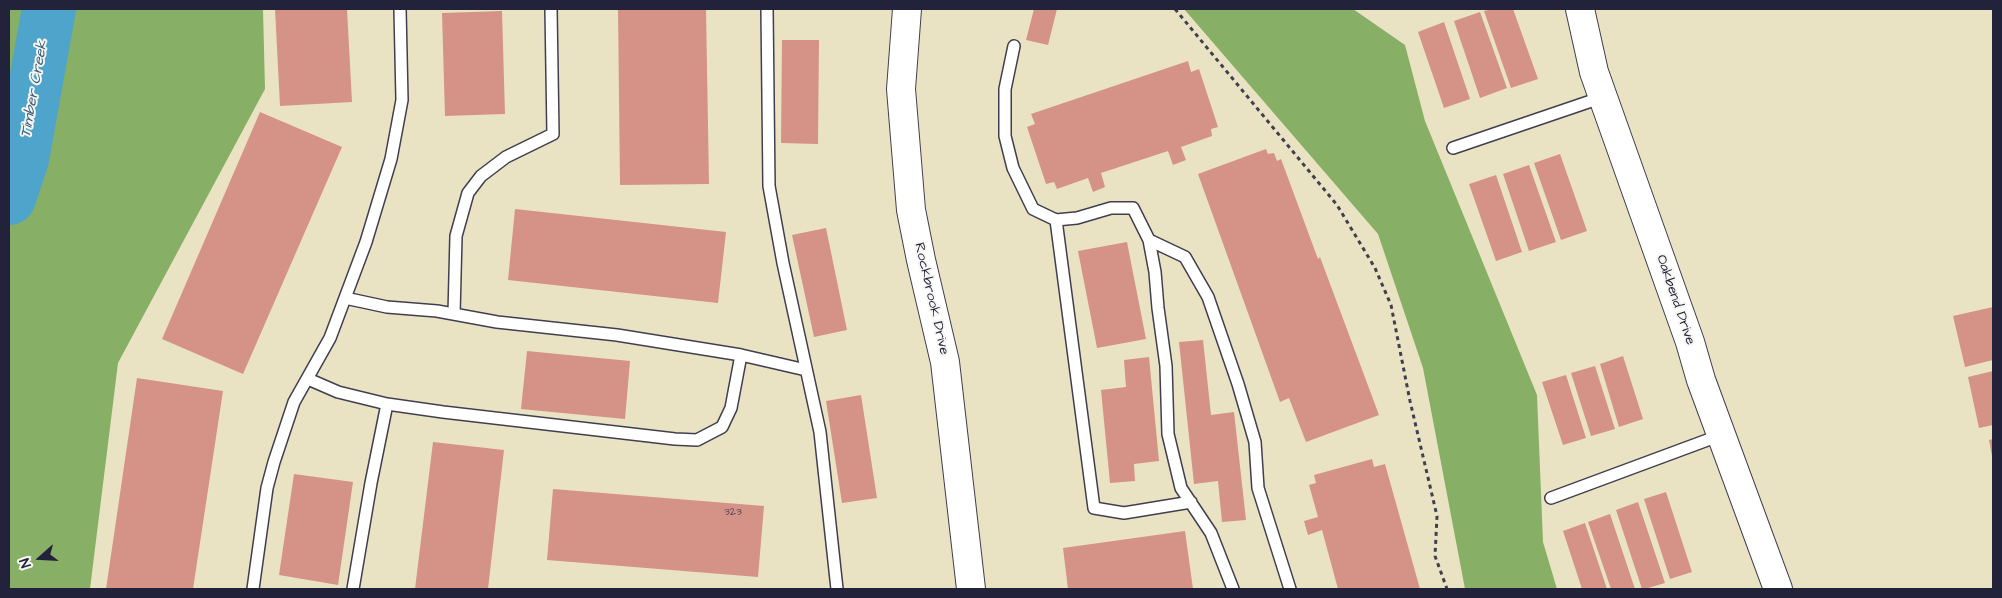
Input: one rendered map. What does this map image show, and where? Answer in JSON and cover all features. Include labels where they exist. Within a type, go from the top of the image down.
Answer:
[{"type":"street","name":"Rockbrook Drive","points":[[907,9],[901,90],[911,210],[945,362],[971,589]]},
{"type":"street","name":"Oakbend Drive","points":[[1580,9],[1594,72],[1721,435],[1778,589]]},
{"type":"lane","points":[[253,589],[267,488],[274,462],[294,402],[330,338],[366,242],[391,159],[402,100],[400,9]]},
{"type":"lane","points":[[454,314],[456,236],[468,193],[481,176],[506,157],[553,134],[551,9]]},
{"type":"lane","points":[[767,9],[769,186],[783,263],[820,432],[837,589]]},
{"type":"lane","points":[[1014,46],[1005,89],[1005,136],[1013,168],[1033,209],[1056,220],[1077,218],[1111,208],[1133,208],[1149,240],[1155,272],[1166,366],[1168,434],[1182,488],[1211,533],[1233,589]]},
{"type":"lane","points":[[1453,148],[1603,97]]},
{"type":"lane","points":[[1056,220],[1094,508],[1124,513],[1191,502]]},
{"type":"lane","points":[[1149,240],[1185,257],[1208,297],[1238,384],[1255,442],[1258,488],[1290,589]]},
{"type":"lane","points":[[345,298],[387,307],[454,314],[497,322],[617,335],[741,355],[806,370]]},
{"type":"lane","points":[[308,379],[338,392],[387,404],[665,438],[697,440],[722,427],[731,408],[741,355]]},
{"type":"lane","points":[[353,589],[370,483],[387,404]]},
{"type":"lane","points":[[1551,498],[1721,435]]},
{"type":"path","points":[[1176,9],[1337,205],[1375,268],[1391,305],[1410,401],[1437,516],[1435,556],[1447,589]]},
{"type":"green space","points":[[9,9],[263,9],[265,89],[118,363],[90,589],[9,589]]},
{"type":"green space","points":[[1184,9],[1353,9],[1405,45],[1425,121],[1537,395],[1543,542],[1557,589],[1465,589],[1423,368],[1378,234]]},
{"type":"building","points":[[275,9],[347,9],[352,102],[280,106]]},
{"type":"building","points":[[618,9],[706,9],[709,184],[620,185]]},
{"type":"building","points":[[1034,9],[1057,9],[1048,45],[1026,40]]},
{"type":"building","points":[[1513,9],[1538,79],[1511,88],[1484,11]]},
{"type":"building","points":[[502,11],[505,114],[445,116],[442,13]]},
{"type":"building","points":[[1480,12],[1507,88],[1480,98],[1454,21]]},
{"type":"building","points":[[1444,22],[1470,99],[1444,108],[1418,32]]},
{"type":"building","points":[[782,40],[819,40],[818,144],[781,143]]},
{"type":"building","points":[[1188,61],[1191,72],[1199,69],[1218,127],[1211,129],[1212,136],[1181,147],[1186,160],[1173,165],[1168,151],[1101,173],[1105,187],[1093,192],[1088,178],[1057,189],[1054,182],[1046,184],[1027,127],[1035,124],[1031,114]]},
{"type":"building","points":[[260,112],[342,147],[243,374],[162,339]]},
{"type":"building","points":[[1266,149],[1268,154],[1274,153],[1277,161],[1281,159],[1379,415],[1306,442],[1289,398],[1280,402],[1198,174]]},
{"type":"building","points":[[1560,154],[1587,231],[1561,240],[1534,163]]},
{"type":"building","points":[[1529,165],[1556,242],[1529,251],[1503,174]]},
{"type":"building","points":[[1496,175],[1522,252],[1496,261],[1469,184]]},
{"type":"building","points":[[515,209],[726,232],[718,303],[508,280]]},
{"type":"building","points":[[826,228],[847,330],[814,337],[792,235]]},
{"type":"building","points":[[1127,242],[1146,339],[1097,348],[1078,251]]},
{"type":"building","points":[[1993,307],[1993,360],[1965,367],[1953,316]]},
{"type":"building","points":[[1203,340],[1211,415],[1234,412],[1246,520],[1222,522],[1218,481],[1194,484],[1179,342]]},
{"type":"building","points":[[527,351],[630,361],[625,419],[521,409]]},
{"type":"building","points":[[1623,356],[1643,419],[1619,427],[1600,364]]},
{"type":"building","points":[[1149,357],[1159,461],[1134,464],[1135,481],[1110,483],[1101,390],[1126,387],[1124,360]]},
{"type":"building","points":[[1595,366],[1615,429],[1591,436],[1571,373]]},
{"type":"building","points":[[1993,371],[1993,425],[1979,428],[1968,377]]},
{"type":"building","points":[[1566,375],[1586,438],[1563,445],[1542,382]]},
{"type":"building","points":[[137,378],[223,391],[193,589],[106,589]]},
{"type":"building","points":[[861,395],[877,498],[842,503],[826,401]]},
{"type":"building","points":[[1993,439],[1993,456],[1992,456],[1989,440]]},
{"type":"building","points":[[433,442],[504,450],[488,589],[415,589]]},
{"type":"building","points":[[1372,459],[1374,467],[1385,464],[1420,589],[1338,589],[1322,530],[1308,535],[1304,521],[1318,517],[1309,485],[1316,483],[1314,475]]},
{"type":"building","points":[[294,474],[353,482],[338,585],[279,575]]},
{"type":"building","points":[[553,489],[764,506],[758,577],[547,560]]},
{"type":"building","points":[[1666,492],[1692,572],[1670,579],[1644,499]]},
{"type":"building","points":[[1638,502],[1665,583],[1645,589],[1642,589],[1616,510]]},
{"type":"building","points":[[1610,514],[1635,589],[1611,589],[1588,522]]},
{"type":"building","points":[[1585,523],[1607,589],[1582,589],[1563,531]]},
{"type":"building","points":[[1185,531],[1193,589],[1068,589],[1063,548]]},
{"type":"waterway","name":"Timber Creek","points":[[9,198],[22,159],[49,9]]}]
